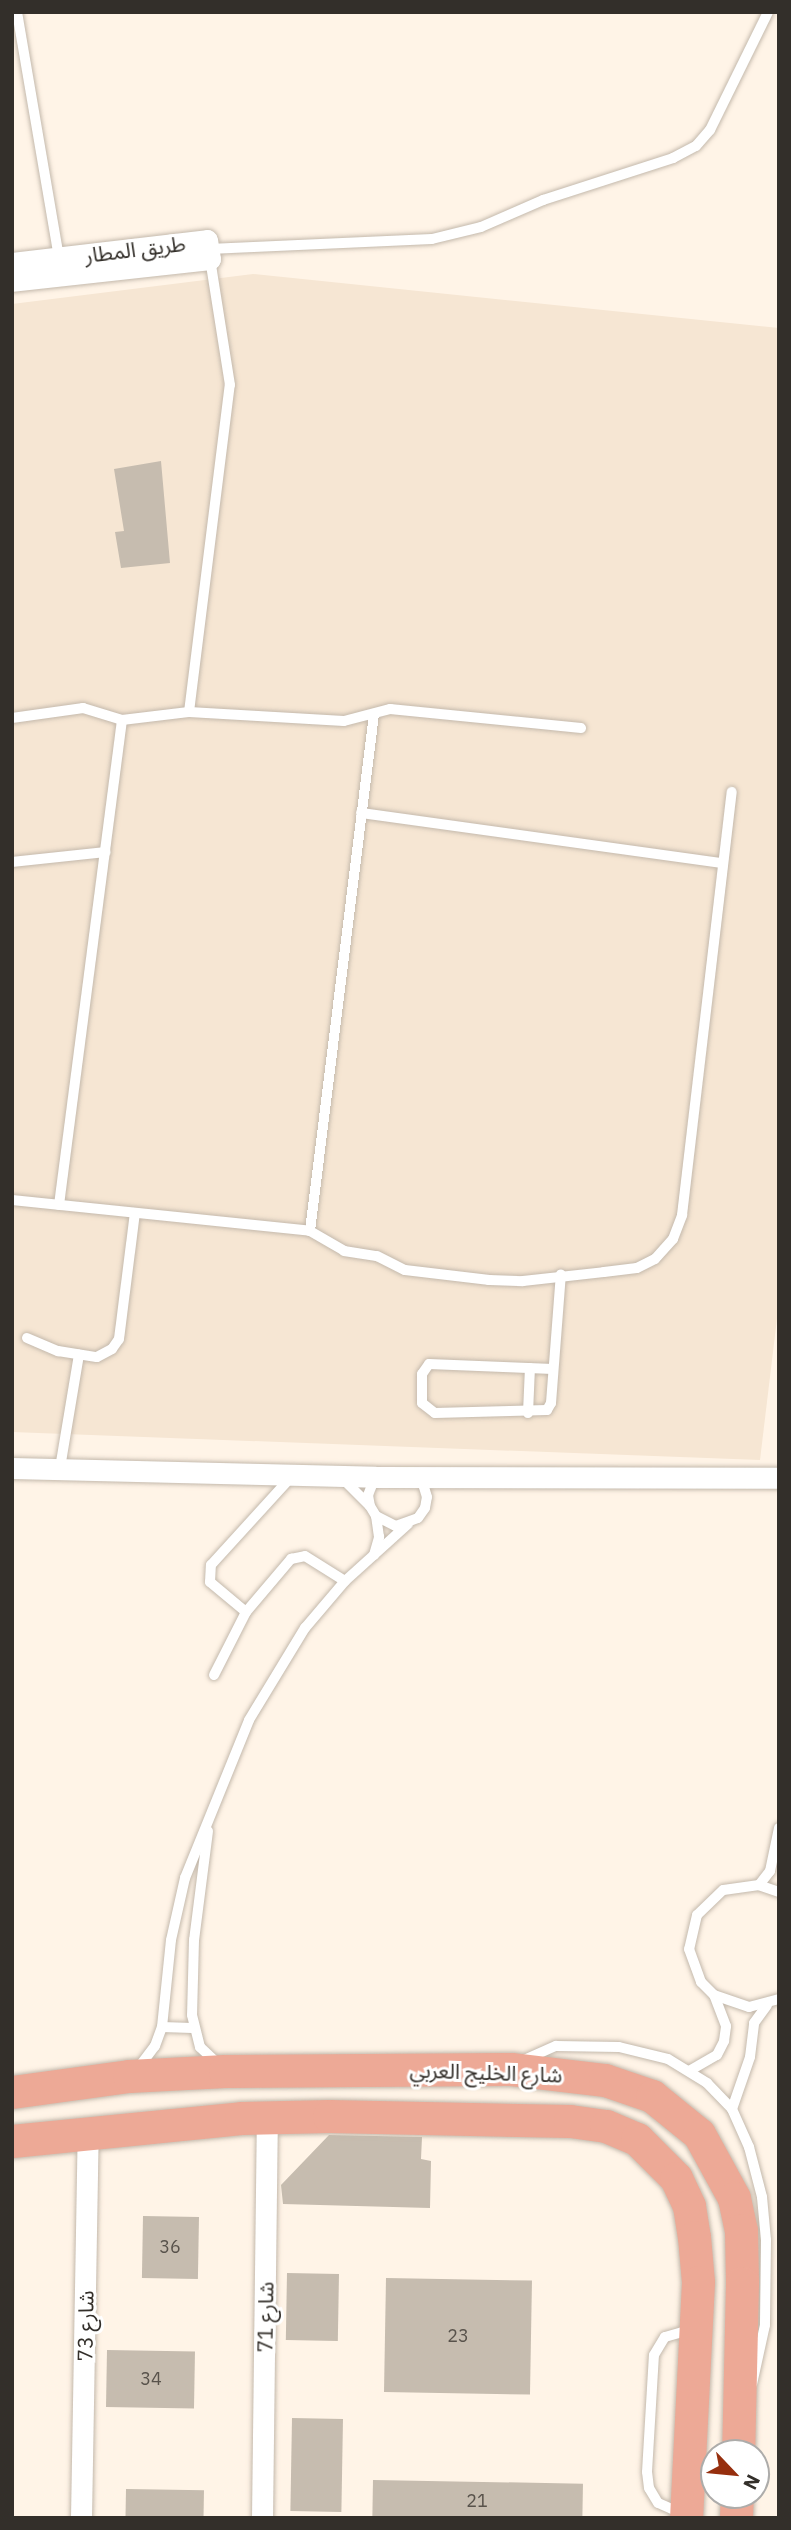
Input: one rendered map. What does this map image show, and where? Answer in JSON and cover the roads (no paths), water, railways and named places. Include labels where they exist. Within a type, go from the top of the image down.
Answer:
[{"type":"main road","name":"شارع الخليج العربي","points":[[20,2095],[129,2076],[233,2070],[503,2069],[549,2070],[628,2085],[652,2096],[686,2122],[711,2149],[734,2198],[741,2230],[739,2438]]},
{"type":"main road","points":[[233,2070],[218,2089],[223,2109],[254,2118]]},
{"type":"main road","points":[[12,2141],[254,2118],[531,2119],[622,2132],[650,2147],[676,2178],[689,2206],[698,2282],[686,2516]]},
{"type":"main road","points":[[698,2282],[701,2270],[721,2258],[741,2271],[742,2283]]},
{"type":"street","name":"طريق المطار","points":[[12,262],[207,240],[210,254],[12,281]]},
{"type":"street","points":[[12,1468],[375,1477],[619,1480],[779,1478]]},
{"type":"street","name":"شارع 71","points":[[254,2118],[262,2518]]},
{"type":"street","name":"شارع 73","points":[[81,2518],[88,2134]]},
{"type":"lane","points":[[17,12],[59,258]]},
{"type":"lane","points":[[189,712],[230,385],[210,254],[432,239],[481,226],[543,200],[673,158],[696,146],[710,130],[768,12]]},
{"type":"lane","points":[[12,718],[83,708],[122,720],[189,712],[344,721],[390,709],[581,728]]},
{"type":"lane","points":[[310,1231],[374,714]]},
{"type":"lane","points":[[59,1205],[122,720]]},
{"type":"lane","points":[[12,1200],[310,1231],[344,1251],[377,1256],[405,1270],[523,1281],[561,1274],[637,1268],[655,1259],[673,1239],[682,1215],[732,792]]},
{"type":"lane","points":[[361,813],[723,863]]},
{"type":"lane","points":[[12,862],[105,852]]},
{"type":"lane","points":[[27,1338],[79,1354],[105,1356],[119,1339],[135,1213]]},
{"type":"lane","points":[[553,1369],[429,1364],[423,1370],[421,1399],[427,1410],[435,1413],[528,1413],[549,1406],[553,1369],[561,1274]]},
{"type":"lane","points":[[60,1468],[79,1354]]},
{"type":"lane","points":[[528,1413],[530,1368]]},
{"type":"lane","points":[[246,1612],[210,1583],[211,1565],[293,1475]]},
{"type":"lane","points":[[335,1476],[357,1488],[373,1511],[396,1526],[408,1524]]},
{"type":"lane","points":[[374,1555],[379,1537],[368,1495],[375,1477]]},
{"type":"lane","points":[[129,2076],[150,2055],[162,2026],[176,1908],[212,1808],[268,1683],[305,1628],[345,1581],[425,1508],[427,1497],[421,1477]]},
{"type":"lane","points":[[214,1675],[246,1612],[291,1559],[305,1556],[345,1581]]},
{"type":"lane","points":[[212,1808],[194,1940],[192,2028],[200,2047],[233,2070]]},
{"type":"lane","points":[[759,1885],[770,1871],[779,1828]]},
{"type":"lane","points":[[689,2071],[717,2054],[724,2041],[723,2008],[692,1966],[690,1932],[697,1915],[723,1890],[759,1885],[779,1892]]},
{"type":"lane","points":[[713,1995],[730,2004],[768,2004],[779,1999]]},
{"type":"lane","points":[[732,2109],[750,2057],[754,2023],[768,2004]]},
{"type":"lane","points":[[162,2026],[192,2028]]},
{"type":"lane","points":[[503,2069],[556,2046],[619,2047],[668,2059],[707,2083],[732,2109],[749,2147],[762,2197],[766,2240],[765,2325],[758,2368],[739,2438]]}]
